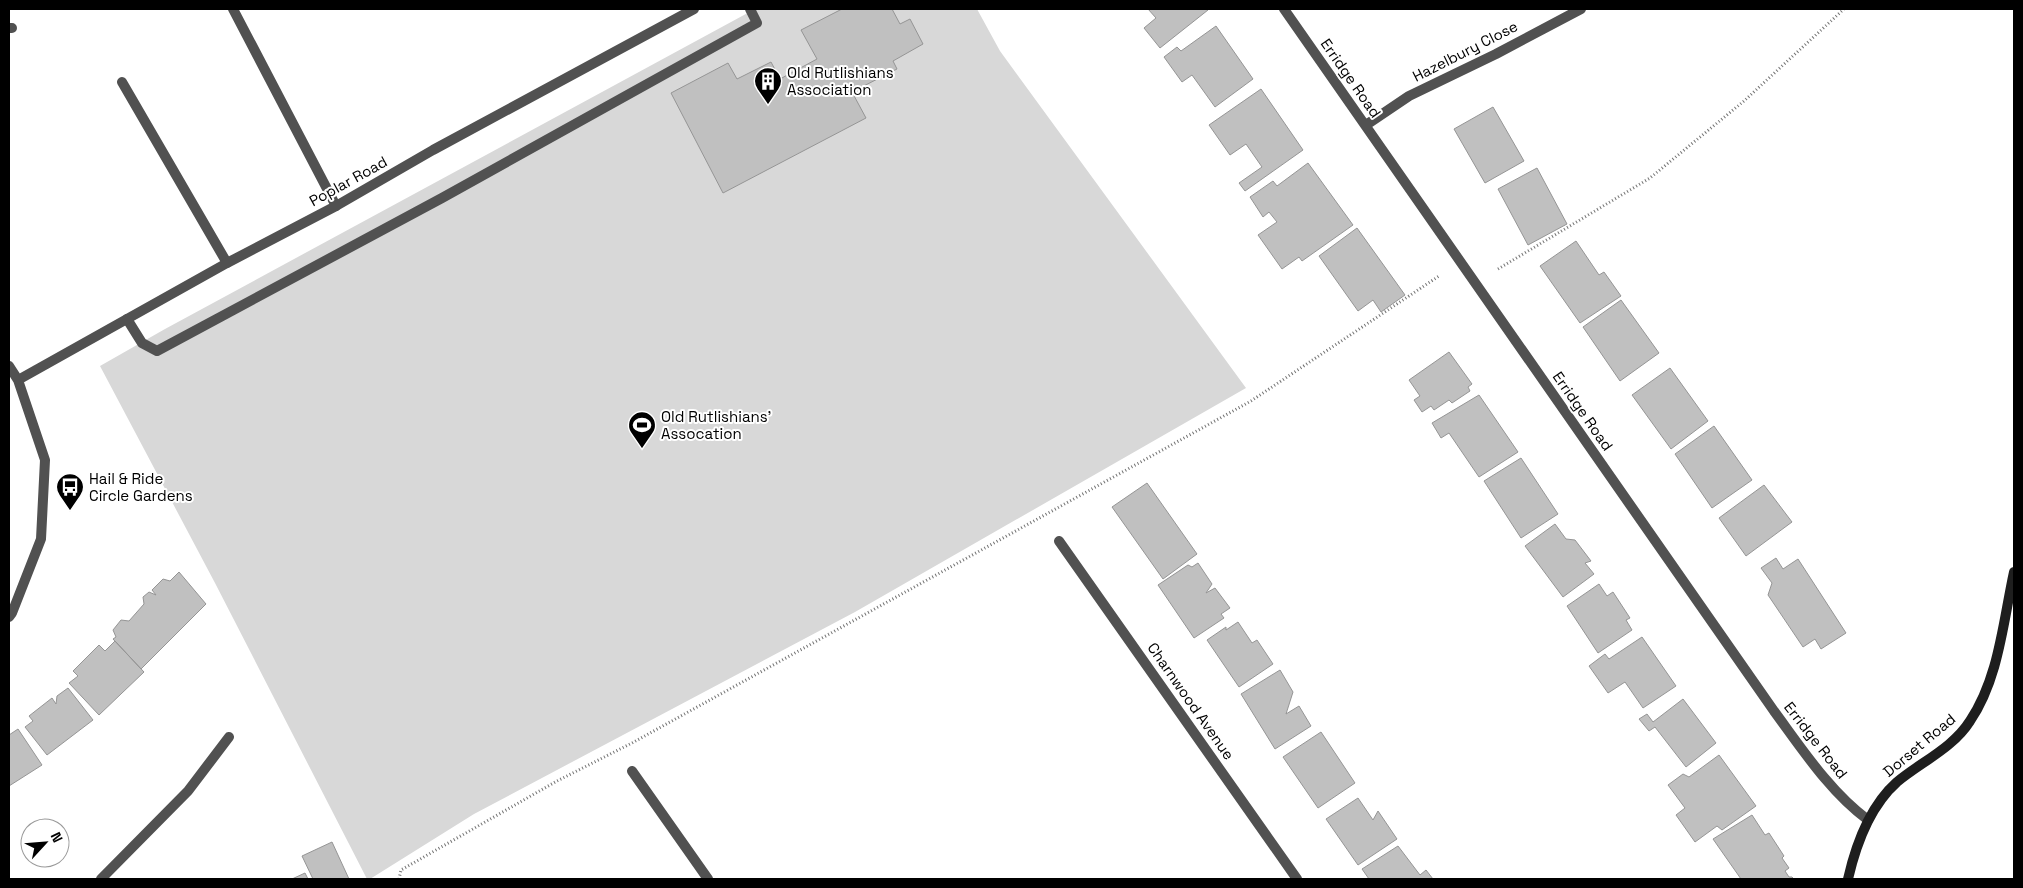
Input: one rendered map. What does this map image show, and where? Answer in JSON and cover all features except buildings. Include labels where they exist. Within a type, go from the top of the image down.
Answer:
[{"type":"main road","name":"Dorset Road","points":[[1848,879],[1852,862],[1868,820],[1881,799],[1897,783],[1951,742],[1969,723],[1983,699],[1992,675],[2014,572]]},
{"type":"street","points":[[233,9],[336,206]]},
{"type":"street","name":"Poplar Road","points":[[18,380],[227,263],[336,206],[433,150],[694,9]]},
{"type":"street","points":[[127,319],[142,343],[157,351],[442,198],[757,23],[750,9]]},
{"type":"street","name":"Erridge Road","points":[[1284,9],[1774,711],[1812,761],[1852,808],[1868,820]]},
{"type":"street","name":"Hazelbury Close","points":[[1366,125],[1409,96],[1496,54],[1581,9]]},
{"type":"street","points":[[122,82],[227,263]]},
{"type":"street","points":[[9,366],[18,380],[45,460],[41,539],[9,617]]},
{"type":"street","name":"Charnwood Avenue","points":[[1059,541],[1297,879]]},
{"type":"street","points":[[101,879],[188,791],[229,737]]},
{"type":"street","points":[[632,771],[708,879]]},
{"type":"path","points":[[1498,269],[1650,178],[1744,101],[1844,9]]},
{"type":"path","points":[[399,879],[402,870],[557,781],[632,743],[1251,401],[1439,276]]},
{"type":"shaded area","name":"Old Rutlishians' Assocation","points":[[755,9],[977,9],[1000,51],[1246,388],[855,612],[474,814],[370,879],[367,879],[215,583],[100,366]]},
{"type":"place","name":"Old Rutlishians Association","points":[[768,105]]},
{"type":"place","name":"Old Rutlishians' Assocation","points":[[642,449]]},
{"type":"place","name":"Hail & Ride Circle Gardens","points":[[70,511]]}]
